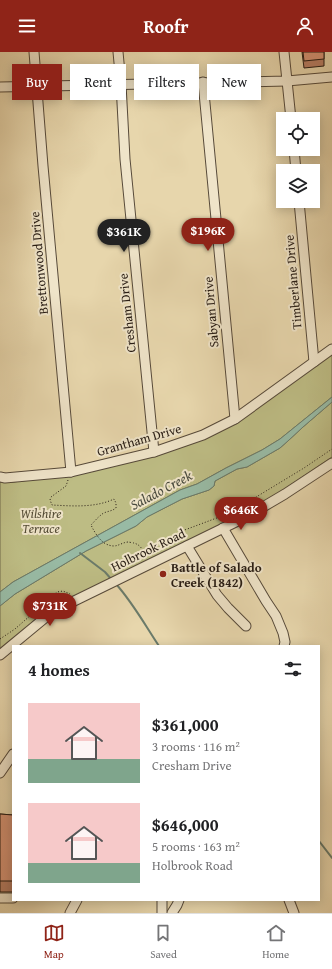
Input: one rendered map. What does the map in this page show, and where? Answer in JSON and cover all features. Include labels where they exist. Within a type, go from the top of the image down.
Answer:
[{"type":"street","name":"Brettonwood Drive","points":[[34,52],[35,64]]},
{"type":"street","name":"Cresham Drive","points":[[118,52],[119,64]]},
{"type":"street","points":[[284,52],[289,112]]},
{"type":"street","points":[[126,84],[287,81],[332,77]]},
{"type":"street","name":"Sabyan Drive","points":[[203,82],[234,419]]},
{"type":"street","points":[[0,87],[12,87]]},
{"type":"street","name":"Brettonwood Drive","points":[[38,100],[71,472]]},
{"type":"street","name":"Cresham Drive","points":[[122,100],[125,160],[154,452]]},
{"type":"street","name":"Timberlane Drive","points":[[300,208],[314,362]]},
{"type":"street","name":"Grantham Drive","points":[[0,477],[5,478],[71,472],[154,452],[203,435],[234,419],[332,349]]},
{"type":"street","name":"Holbrook Road","points":[[12,645],[46,617],[64,606],[136,567],[187,546],[246,517],[285,494],[332,463]]},
{"type":"street","points":[[223,528],[276,616],[284,633],[284,645]]},
{"type":"street","points":[[187,546],[217,595],[246,626]]},
{"type":"street","name":"Holbrook Road","points":[[0,655],[12,645]]},
{"type":"street","points":[[0,773],[12,755]]},
{"type":"street","points":[[0,898],[12,898]]},
{"type":"street","points":[[70,913],[76,901]]},
{"type":"street","points":[[162,901],[162,913]]},
{"type":"street","points":[[172,913],[178,905],[179,901]]},
{"type":"street","points":[[289,901],[294,913]]},
{"type":"path","points":[[136,567],[140,558],[144,554],[182,531],[222,516],[238,508],[304,468],[332,449]]},
{"type":"path","points":[[71,472],[66,486],[51,497],[50,500],[52,505],[94,505],[114,499],[116,508],[100,516],[91,525],[92,527],[97,535],[106,544],[114,546],[119,546],[128,542],[138,544],[142,548],[144,554]]},
{"type":"path","points":[[0,640],[15,629],[57,592],[63,591],[71,594]]},
{"type":"green space","name":"Wilshire Terrace","points":[[332,354],[332,397],[280,439],[197,484],[180,490],[13,582],[0,592],[0,482],[13,482],[75,474],[197,441],[231,426]]},
{"type":"green space","name":"Wilshire Terrace","points":[[332,402],[332,457],[280,492],[251,509],[179,546],[69,599],[0,650],[0,606],[15,594],[86,551],[136,526],[147,517],[182,499],[209,490],[214,486],[215,481],[237,469],[247,467],[280,448]]},
{"type":"shaded area","points":[[332,397],[332,402],[280,448],[247,467],[237,469],[215,481],[214,486],[209,490],[182,499],[147,517],[136,526],[86,551],[15,594],[0,606],[0,592],[13,582],[180,490],[197,484],[262,450],[280,439]]},
{"type":"building","points":[[303,52],[324,52],[324,59],[304,61]]},
{"type":"building","points":[[0,814],[12,815],[12,881],[0,881]]},
{"type":"waterway","points":[[80,553],[105,572],[112,580]]},
{"type":"waterway","points":[[116,584],[133,606],[158,645]]},
{"type":"waterway","points":[[320,842],[332,858]]},
{"type":"place","name":"Battle of Salado Creek (1842)","points":[[163,574]]},
{"type":"water label","name":"Salado Creek","points":[[161,490]]}]
